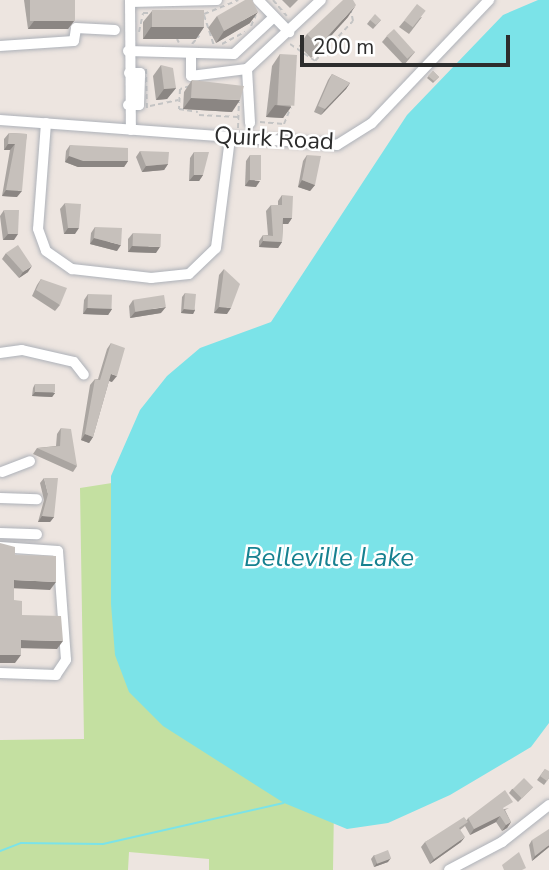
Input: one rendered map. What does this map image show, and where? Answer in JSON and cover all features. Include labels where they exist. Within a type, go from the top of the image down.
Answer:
[{"type":"street","points":[[131,130],[128,101],[130,1],[217,0]]},
{"type":"street","points":[[258,0],[289,38]]},
{"type":"street","points":[[191,55],[191,76],[247,69],[289,38],[321,0]]},
{"type":"street","name":"Quirk Road","points":[[0,120],[324,146],[351,140],[489,0]]},
{"type":"street","points":[[128,51],[191,55],[234,54],[274,17]]},
{"type":"street","points":[[0,46],[74,41],[76,28],[115,30]]},
{"type":"street","points":[[247,69],[255,122]]},
{"type":"street","points":[[46,123],[38,229],[43,246],[65,267],[172,279],[211,256],[222,229],[230,138]]},
{"type":"street","points":[[0,353],[22,350],[74,362],[84,375]]},
{"type":"street","points":[[1,472],[30,461]]},
{"type":"street","points":[[1,472],[17,473]]},
{"type":"street","points":[[0,498],[37,499]]},
{"type":"street","points":[[0,533],[37,534]]},
{"type":"street","points":[[0,547],[58,551],[66,660],[56,675],[0,673]]},
{"type":"street","points":[[449,870],[502,842],[549,805]]},
{"type":"path","points":[[177,39],[193,44],[204,13],[238,0]]},
{"type":"path","points":[[273,0],[287,16]]},
{"type":"path","points":[[289,38],[315,61],[353,21],[346,6]]},
{"type":"path","points":[[204,13],[205,29],[218,47],[250,29],[256,16],[249,8]]},
{"type":"path","points":[[139,39],[143,13],[155,13]]},
{"type":"path","points":[[149,107],[150,60]]},
{"type":"path","points":[[142,69],[148,69]]},
{"type":"path","points":[[198,86],[184,86],[180,99],[186,115],[238,117]]},
{"type":"path","points":[[255,122],[289,120],[292,97]]},
{"type":"path","points":[[141,109],[180,99]]},
{"type":"path","points":[[238,128],[239,99]]},
{"type":"green space","points":[[150,477],[334,806],[333,870],[209,870],[209,859],[129,852],[128,870],[0,870],[0,740],[84,739],[80,488]]},
{"type":"water","name":"Belleville Lake","points":[[538,0],[549,0],[549,723],[531,747],[450,795],[388,823],[347,829],[284,803],[163,726],[129,692],[115,655],[111,604],[111,476],[140,410],[167,376],[200,348],[271,322],[407,115],[503,15]]},
{"type":"building","points":[[30,0],[75,0],[75,21],[30,21]]},
{"type":"building","points":[[245,0],[252,0],[258,12],[224,31],[217,16]]},
{"type":"building","points":[[343,0],[353,0],[356,5],[319,46],[307,34]]},
{"type":"building","points":[[417,4],[426,11],[413,27],[404,21]]},
{"type":"building","points":[[152,10],[204,10],[204,27],[152,27]]},
{"type":"building","points":[[375,14],[381,20],[376,25],[370,20]]},
{"type":"building","points":[[394,29],[415,52],[407,59],[387,36]]},
{"type":"building","points":[[280,54],[297,55],[294,106],[277,105]]},
{"type":"building","points":[[161,65],[173,68],[176,88],[164,89]]},
{"type":"building","points":[[433,71],[439,77],[434,81],[428,76]]},
{"type":"building","points":[[332,74],[350,83],[325,109],[318,106]]},
{"type":"building","points":[[192,80],[244,86],[240,100],[191,98]]},
{"type":"building","points":[[9,133],[27,134],[22,191],[6,190],[15,144],[8,144]]},
{"type":"building","points":[[70,145],[128,148],[128,161],[83,161],[69,156]]},
{"type":"building","points":[[140,151],[169,152],[168,164],[146,166]]},
{"type":"building","points":[[194,152],[209,152],[203,175],[194,175]]},
{"type":"building","points":[[250,155],[261,155],[261,180],[250,180]]},
{"type":"building","points":[[307,155],[321,156],[315,185],[302,180]]},
{"type":"building","points":[[282,195],[293,196],[292,218],[283,218],[282,242],[263,241],[263,235],[273,236],[271,205],[282,205]]},
{"type":"building","points":[[65,203],[81,204],[79,228],[68,228]]},
{"type":"building","points":[[4,210],[19,210],[18,234],[8,234]]},
{"type":"building","points":[[95,227],[122,228],[121,245],[94,238]]},
{"type":"building","points":[[133,233],[161,234],[161,247],[133,246]]},
{"type":"building","points":[[18,245],[32,266],[23,272],[6,253]]},
{"type":"building","points":[[224,269],[240,284],[231,308],[219,307]]},
{"type":"building","points":[[41,279],[67,288],[60,305],[36,290]]},
{"type":"building","points":[[185,293],[196,294],[195,310],[184,309]]},
{"type":"building","points":[[88,294],[112,295],[111,309],[88,308]]},
{"type":"building","points":[[164,295],[166,307],[135,312],[133,300]]},
{"type":"building","points":[[111,343],[125,348],[117,376],[111,374],[93,437],[85,434],[95,379],[100,380]]},
{"type":"building","points":[[35,384],[55,384],[55,392],[35,392]]},
{"type":"building","points":[[61,428],[71,429],[77,466],[37,448],[60,446]]},
{"type":"building","points":[[44,478],[58,478],[54,517],[42,516],[48,494]]},
{"type":"building","points":[[0,543],[15,547],[15,555],[56,556],[56,582],[14,580],[14,600],[22,601],[22,615],[61,616],[63,641],[21,640],[21,655],[0,655]]},
{"type":"building","points":[[545,769],[549,771],[547,781],[540,776]]},
{"type":"building","points":[[524,778],[533,787],[522,799],[513,789]]},
{"type":"building","points":[[505,790],[513,802],[503,808],[511,822],[506,825],[500,816],[474,829],[468,818]]},
{"type":"building","points":[[464,817],[468,822],[459,828],[465,837],[434,859],[425,842]]},
{"type":"building","points":[[549,829],[549,845],[535,856],[532,840]]},
{"type":"building","points":[[388,850],[391,858],[377,864],[374,855]]},
{"type":"building","points":[[519,852],[526,868],[504,870],[502,865]]},
{"type":"waterway","points":[[0,851],[21,843],[103,844],[283,803]]}]
